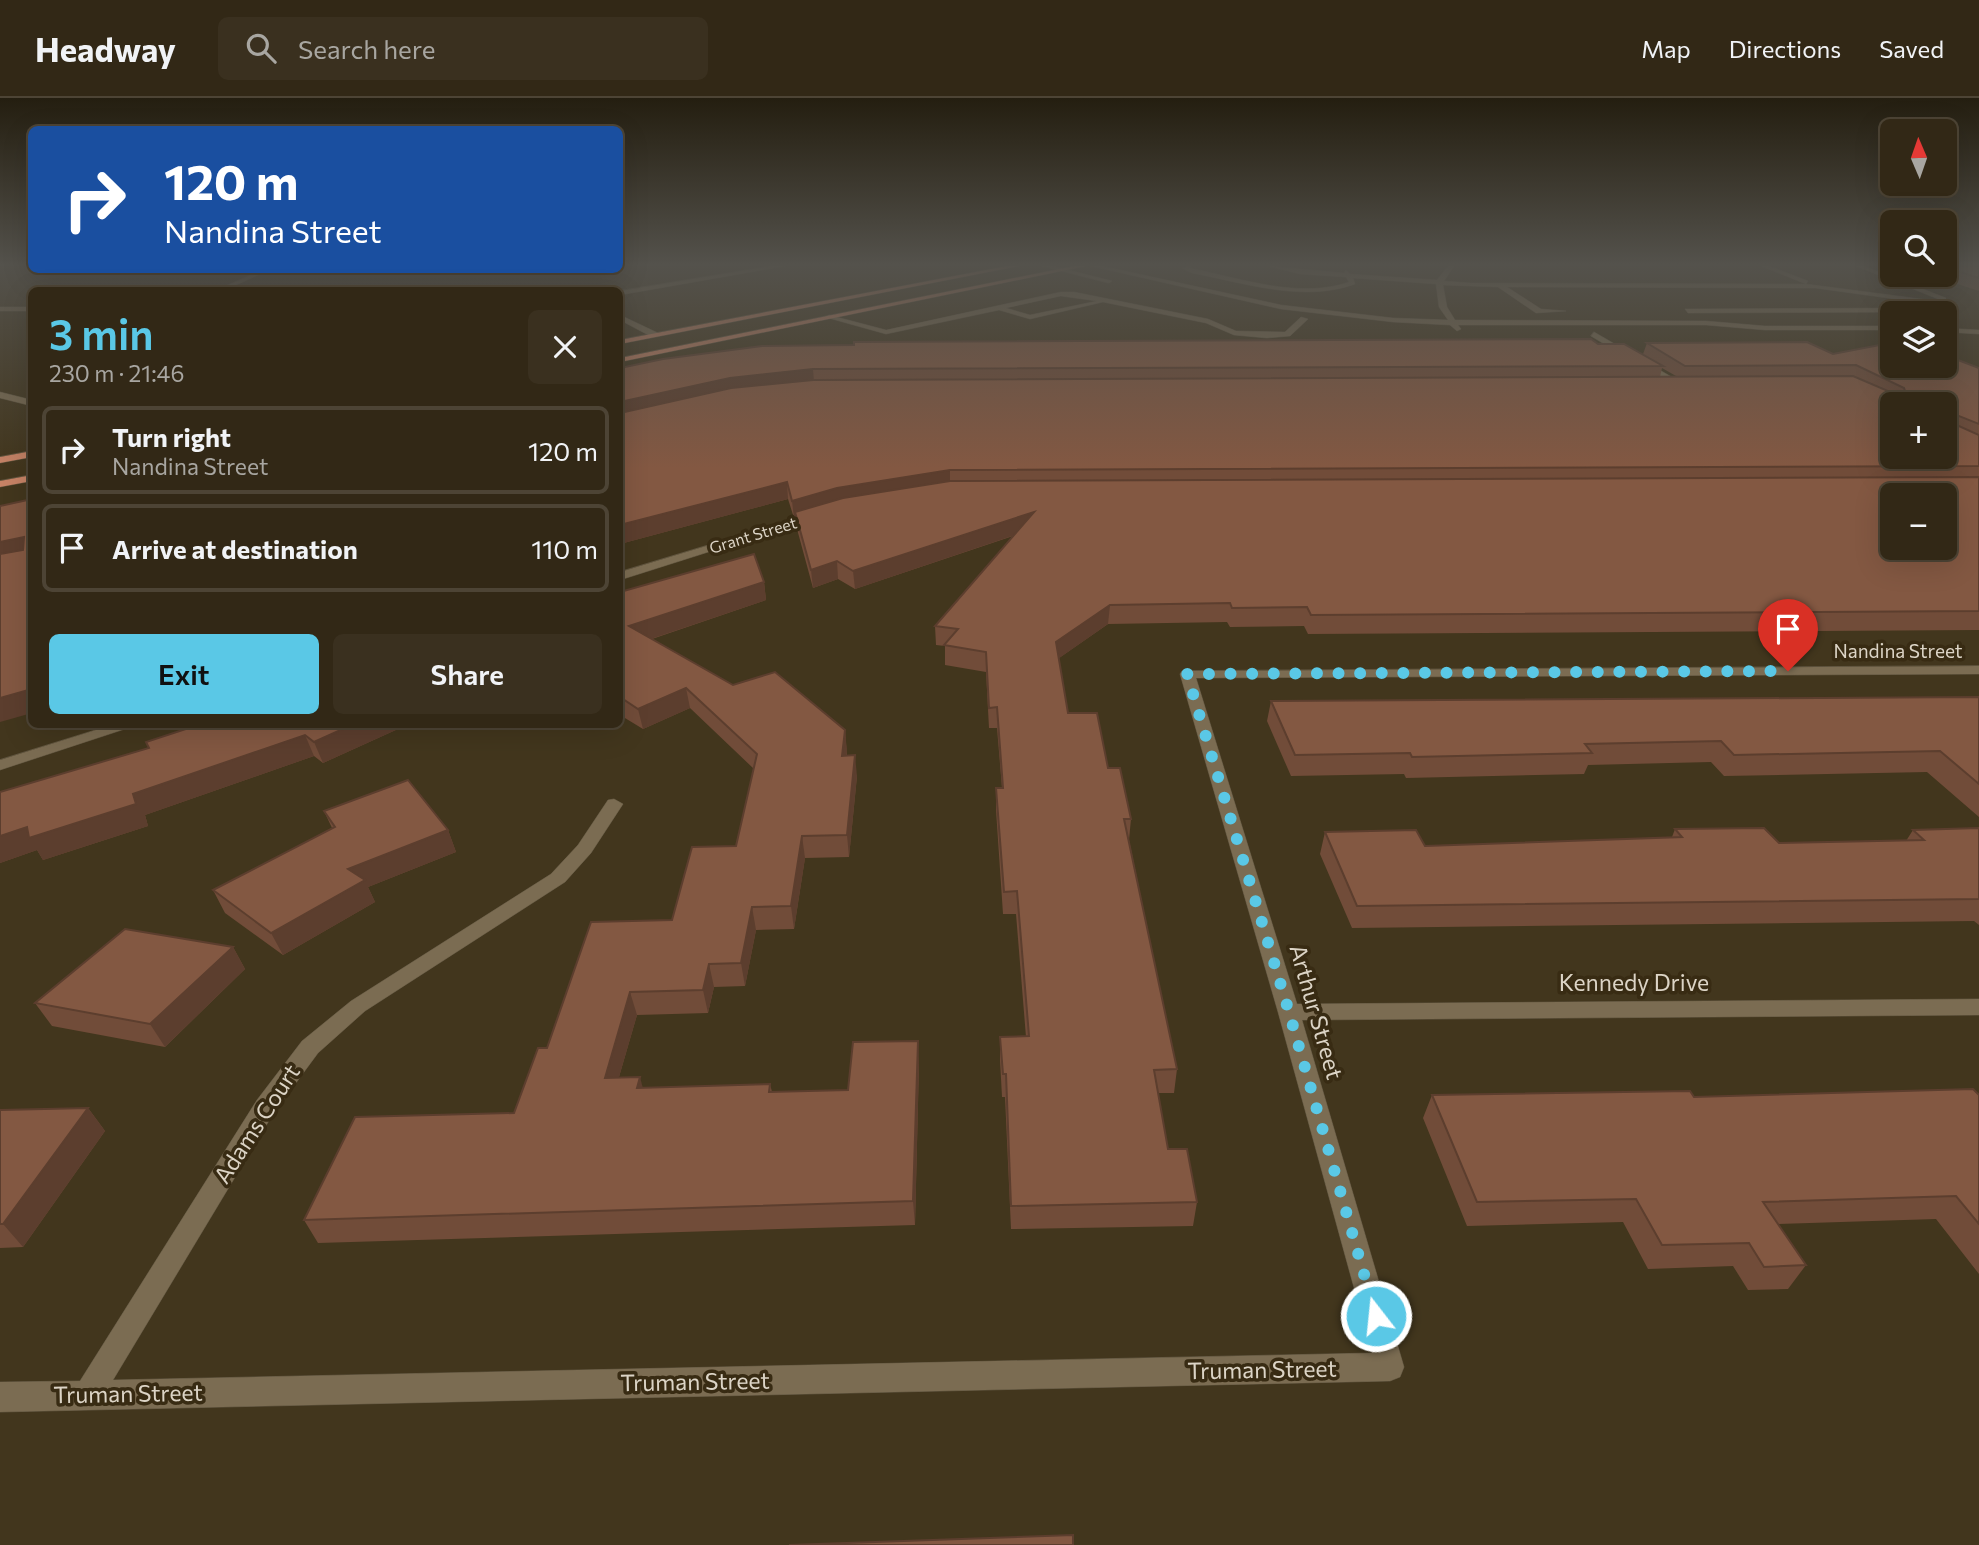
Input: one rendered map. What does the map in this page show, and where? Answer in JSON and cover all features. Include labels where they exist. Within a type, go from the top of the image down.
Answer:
[{"type":"main road","points":[[623,341],[664,334]]},
{"type":"main road","points":[[623,359],[749,334]]},
{"type":"main road","points":[[0,460],[28,455]]},
{"type":"main road","points":[[0,484],[28,479]]},
{"type":"street","points":[[1240,334],[1267,336],[1288,334]]},
{"type":"street","points":[[1522,334],[1541,334]]},
{"type":"street","points":[[1583,334],[1608,334]]},
{"type":"street","points":[[1594,334],[1679,385]]},
{"type":"street","points":[[1649,334],[1688,334]]},
{"type":"street","points":[[1651,385],[1692,385]]},
{"type":"street","points":[[0,397],[28,395]]},
{"type":"street","points":[[12,397],[28,402]]},
{"type":"street","name":"Grant Street","points":[[623,575],[832,511]]},
{"type":"street","name":"Nandina Street","points":[[1187,674],[1979,670]]},
{"type":"street","name":"Arthur Street","points":[[1187,674],[1289,1012],[1390,1367]]},
{"type":"street","points":[[0,765],[120,728]]},
{"type":"street","name":"Adams Court","points":[[88,1395],[265,1107],[310,1047],[358,1006],[558,878],[585,849],[614,804]]},
{"type":"street","name":"Kennedy Drive","points":[[1289,1012],[1979,1007]]},
{"type":"street","name":"Truman Street","points":[[0,1397],[1390,1367]]},
{"type":"building","points":[[1591,339],[1598,344],[1624,344],[1663,366],[813,369],[730,378],[623,401],[623,367],[663,359],[762,346],[854,345],[854,342]]},
{"type":"building","points":[[1807,342],[1833,354],[1880,345],[1880,376],[1856,365],[1685,366],[1647,343]]},
{"type":"building","points":[[1957,360],[1979,368],[1979,424],[1957,415],[1957,392],[1903,392],[1904,388],[1883,378],[1957,378]]},
{"type":"building","points":[[1853,376],[1890,392],[1880,392],[1880,466],[950,470],[837,488],[792,501],[787,482],[623,524],[623,412],[731,388],[813,380]]},
{"type":"building","points":[[1957,425],[1979,435],[1979,466],[1957,466]]},
{"type":"building","points":[[1979,477],[1979,611],[1311,615],[1307,607],[1232,608],[1230,603],[1110,605],[1056,642],[1068,713],[1097,713],[1108,768],[1120,768],[1131,819],[1124,819],[1177,1069],[1154,1070],[1168,1149],[1187,1149],[1197,1202],[1011,1206],[1006,1074],[1003,1074],[1000,1037],[1029,1036],[1017,891],[1004,892],[996,788],[1003,788],[997,707],[989,708],[986,652],[944,645],[958,629],[935,626],[1034,512],[853,571],[837,561],[811,570],[795,512],[843,498],[950,481]]},
{"type":"building","points":[[28,500],[28,690],[0,698],[0,554],[23,550],[24,537],[0,542],[0,506]]},
{"type":"building","points":[[754,554],[764,582],[629,626],[733,685],[775,672],[845,730],[842,756],[855,755],[847,835],[802,836],[791,906],[752,907],[741,963],[709,964],[703,990],[630,992],[605,1078],[640,1077],[637,1088],[770,1084],[769,1092],[848,1090],[853,1042],[918,1041],[913,1201],[304,1220],[355,1117],[514,1113],[538,1048],[547,1048],[591,922],[672,920],[692,847],[736,846],[757,754],[686,688],[638,709],[623,699],[623,591]]},
{"type":"building","points":[[1979,697],[1979,784],[1940,751],[1734,755],[1721,741],[1585,744],[1592,753],[1412,757],[1410,753],[1295,755],[1271,701]]},
{"type":"building","points":[[189,728],[345,728],[314,742],[305,735],[133,794],[136,804],[29,838],[27,827],[0,836],[0,792],[149,748],[146,742]]},
{"type":"building","points":[[408,780],[448,830],[348,869],[365,880],[271,933],[213,890],[335,827],[324,811]]},
{"type":"building","points":[[1764,828],[1779,843],[1924,840],[1913,830],[1979,828],[1979,899],[1357,906],[1325,832],[1416,830],[1425,846],[1682,837],[1675,829]]},
{"type":"building","points":[[125,929],[233,947],[150,1024],[35,1003]]},
{"type":"building","points":[[1973,1089],[1979,1095],[1979,1224],[1956,1196],[1763,1202],[1806,1265],[1764,1267],[1749,1243],[1662,1245],[1636,1199],[1477,1202],[1432,1095],[1690,1091],[1694,1097]]},
{"type":"building","points":[[88,1108],[3,1224],[0,1224],[0,1110]]},
{"type":"building","points":[[1073,1535],[1073,1545],[789,1545]]},
{"type":"route","points":[[1376,1316],[1289,1012],[1187,674],[1788,671]]}]
